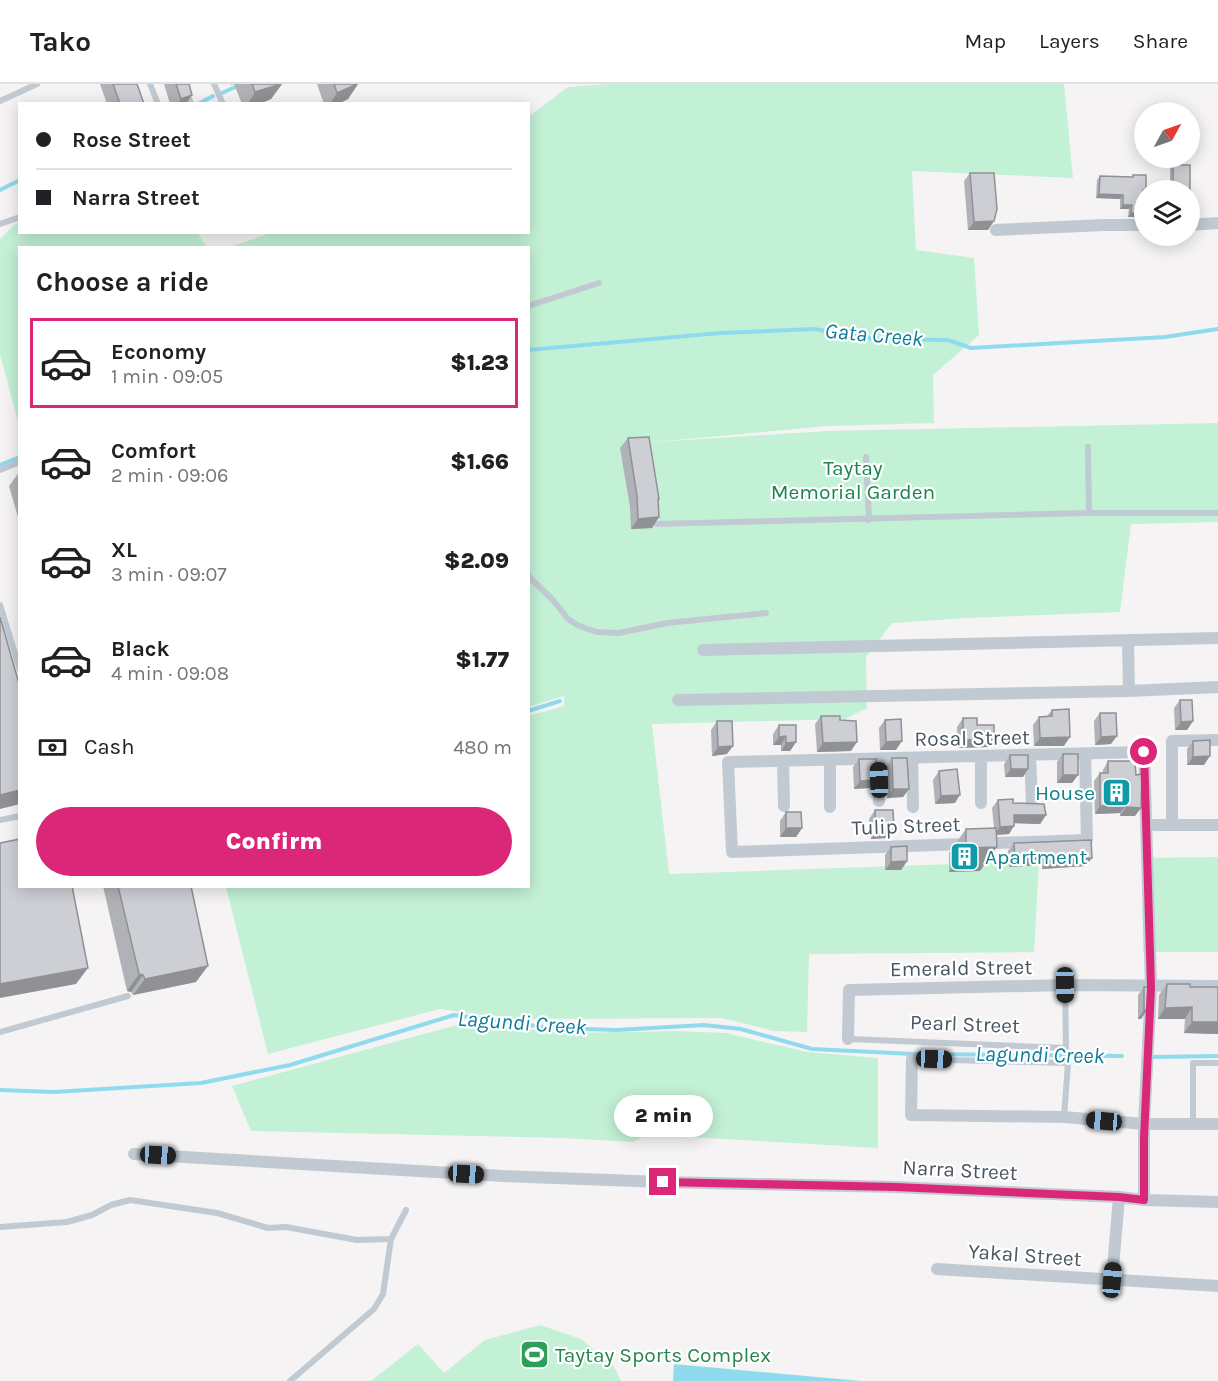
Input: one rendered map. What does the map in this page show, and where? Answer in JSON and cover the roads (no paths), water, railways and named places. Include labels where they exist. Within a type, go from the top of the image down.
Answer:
[{"type":"street","points":[[1200,224],[1218,223]]},
{"type":"street","points":[[996,230],[1134,225]]},
{"type":"street","points":[[703,650],[1218,638]]},
{"type":"street","points":[[1128,640],[1129,691]]},
{"type":"street","points":[[678,700],[1129,691],[1218,687]]},
{"type":"street","points":[[1172,825],[1172,741],[1218,740]]},
{"type":"street","name":"Rosal Street","points":[[728,762],[1144,752],[1146,825]]},
{"type":"street","name":"Tulip Street","points":[[728,762],[732,852],[1087,840],[1085,754]]},
{"type":"street","points":[[1030,756],[1032,802]]},
{"type":"street","points":[[981,757],[981,804]]},
{"type":"street","points":[[912,759],[913,807]]},
{"type":"street","points":[[830,760],[830,807]]},
{"type":"street","points":[[878,760],[879,801]]},
{"type":"street","points":[[783,761],[784,806]]},
{"type":"street","points":[[1144,1200],[1144,1124],[1151,987],[1146,825],[1218,825]]},
{"type":"street","name":"Emerald Street","points":[[849,990],[1065,985],[1218,986]]},
{"type":"street","name":"Pearl Street","points":[[848,1039],[849,990]]},
{"type":"street","points":[[912,1059],[910,1115],[1064,1117],[1144,1124],[1218,1124]]},
{"type":"street","name":"Narra Street","points":[[134,1154],[459,1174],[663,1182],[896,1187],[1218,1202]]},
{"type":"street","points":[[1112,1280],[1119,1197]]},
{"type":"street","name":"Yakal Street","points":[[937,1269],[1218,1286]]},
{"type":"lane","points":[[0,101],[37,84]]},
{"type":"lane","points":[[150,84],[157,102]]},
{"type":"lane","points":[[184,84],[190,102]]},
{"type":"lane","points":[[214,84],[222,102]]},
{"type":"lane","points":[[0,224],[18,218]]},
{"type":"lane","points":[[530,305],[599,283]]},
{"type":"lane","points":[[1088,447],[1089,513]]},
{"type":"lane","points":[[866,457],[868,520]]},
{"type":"lane","points":[[0,470],[18,463]]},
{"type":"lane","points":[[657,524],[1089,513],[1218,513]]},
{"type":"lane","points":[[530,578],[553,600],[568,619],[579,626],[597,632],[619,633],[667,623],[766,613]]},
{"type":"lane","points":[[0,604],[18,663]]},
{"type":"lane","points":[[0,820],[18,816]]},
{"type":"lane","name":"Pearl Street","points":[[848,1039],[1066,1048],[1065,985]]},
{"type":"lane","points":[[0,1032],[129,996]]},
{"type":"lane","points":[[912,1059],[1068,1063],[1064,1117]]},
{"type":"lane","points":[[1193,1123],[1193,1063],[1218,1063]]},
{"type":"lane","points":[[0,1227],[68,1222],[130,1200],[217,1213],[268,1228],[285,1227],[357,1240],[391,1239]]},
{"type":"lane","points":[[290,1381],[374,1309],[383,1294],[391,1239],[406,1210]]},
{"type":"water","points":[[674,1364],[861,1381],[673,1381]]},
{"type":"waterway","points":[[222,93],[242,84]]},
{"type":"waterway","points":[[202,102],[213,96]]},
{"type":"waterway","points":[[0,190],[18,181]]},
{"type":"waterway","name":"Gata Creek","points":[[530,350],[720,333],[814,329],[875,339],[948,340],[971,348],[1165,337],[1218,329]]},
{"type":"waterway","name":"Gata Creek","points":[[0,465],[18,458]]},
{"type":"waterway","points":[[530,710],[560,701]]},
{"type":"waterway","name":"Lagundi Creek","points":[[0,1090],[54,1092],[201,1083],[290,1065],[454,1015],[552,1028],[617,1030],[704,1025],[741,1029],[812,1049],[913,1054],[1122,1056]]},
{"type":"waterway","name":"Lagundi Creek","points":[[1150,1057],[1218,1056]]},
{"type":"place","name":"House","points":[[1116,793]]},
{"type":"place","name":"Apartment","points":[[964,857]]},
{"type":"place","name":"Taytay Sports Complex","points":[[534,1355]]},
{"type":"park label","name":"Taytay Memorial Garden","points":[[853,480]]}]
